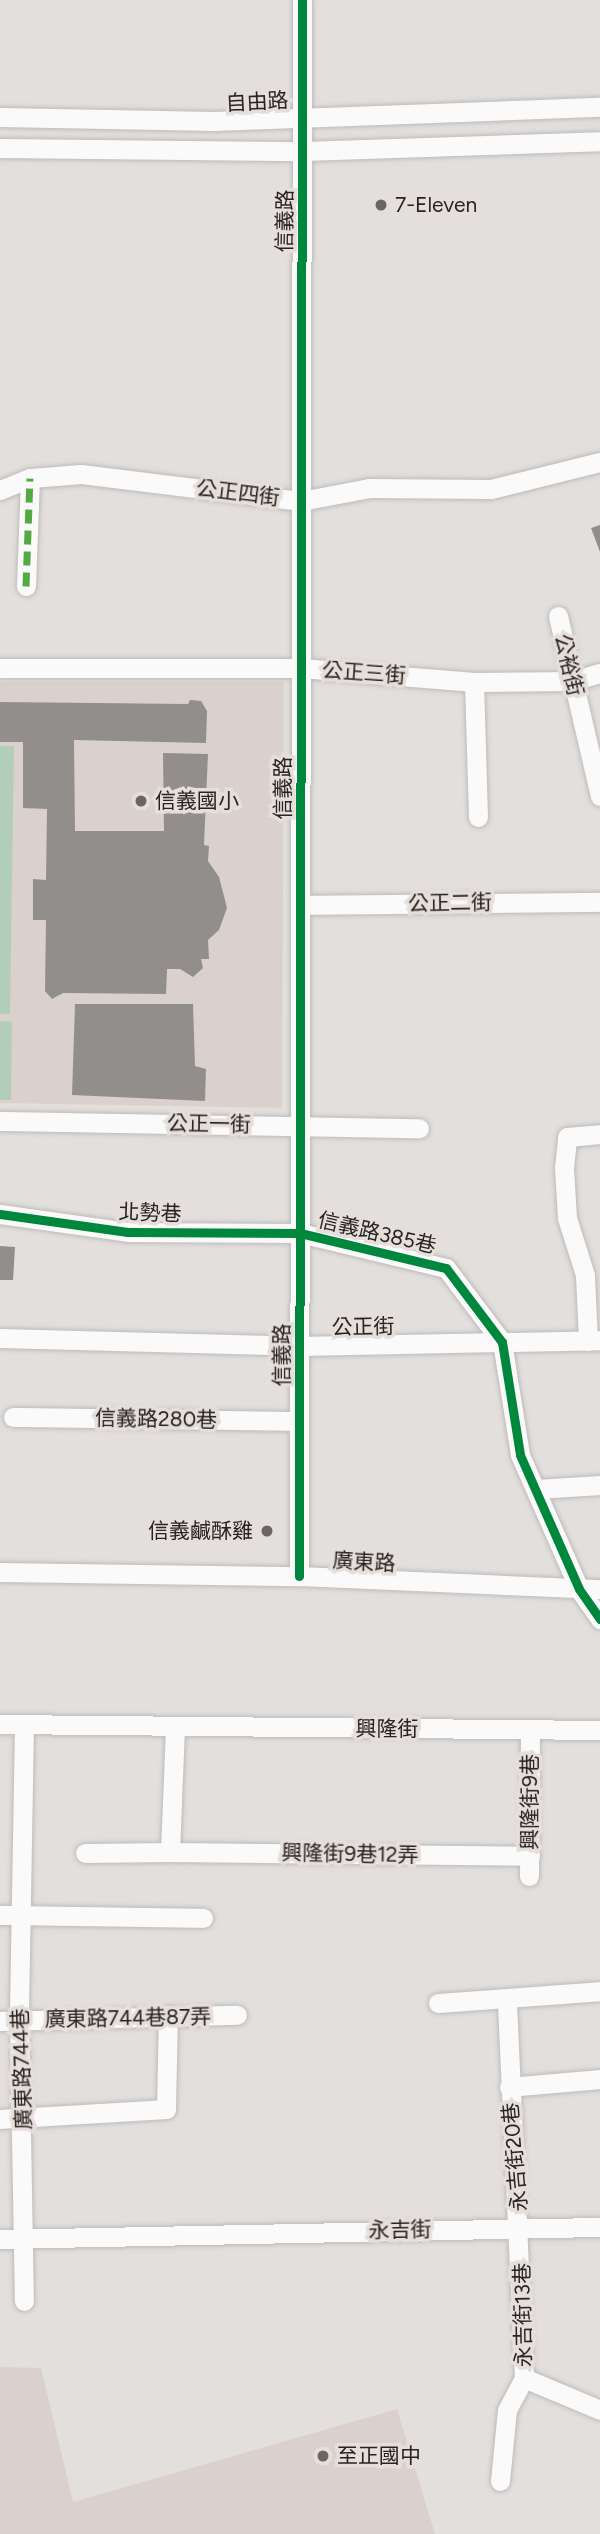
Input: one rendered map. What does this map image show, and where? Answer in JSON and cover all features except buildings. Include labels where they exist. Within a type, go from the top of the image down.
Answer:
[{"type":"street","name":"信義路","points":[[299,1576],[302,0]]},
{"type":"street","name":"自由路","points":[[0,117],[214,121],[600,107]]},
{"type":"street","points":[[0,148],[303,151],[600,141]]},
{"type":"street","name":"公正四街","points":[[0,490],[30,478],[80,474],[301,500],[369,488],[491,489],[600,462]]},
{"type":"street","points":[[26,586],[30,478]]},
{"type":"street","name":"公裕街","points":[[558,616],[600,796]]},
{"type":"street","name":"公正三街","points":[[0,668],[301,668],[474,682],[572,681],[600,673]]},
{"type":"street","points":[[474,682],[478,817]]},
{"type":"street","name":"公正二街","points":[[300,905],[600,902]]},
{"type":"street","name":"公正一街","points":[[0,1121],[419,1128]]},
{"type":"street","points":[[594,1341],[585,1276],[568,1218],[567,1138],[600,1135]]},
{"type":"street","name":"北勢巷","points":[[0,1213],[128,1232],[300,1233]]},
{"type":"street","name":"信義路385巷","points":[[300,1233],[446,1268],[502,1342]]},
{"type":"street","name":"公正街","points":[[0,1338],[299,1346],[594,1341]]},
{"type":"street","points":[[502,1342],[520,1455],[579,1589],[600,1619]]},
{"type":"street","name":"信義路280巷","points":[[13,1417],[299,1421]]},
{"type":"street","points":[[537,1489],[600,1485]]},
{"type":"street","name":"廣東路","points":[[0,1572],[299,1576],[600,1589]]},
{"type":"street","points":[[0,1724],[175,1728],[170,1852]]},
{"type":"street","name":"廣東路744巷","points":[[24,1725],[22,1915],[9,2021],[24,2118],[24,2301]]},
{"type":"street","name":"興隆街","points":[[175,1728],[600,1730]]},
{"type":"street","name":"興隆街9巷","points":[[530,1729],[530,1876]]},
{"type":"street","name":"興隆街9巷12弄","points":[[85,1853],[530,1856]]},
{"type":"street","points":[[0,1915],[203,1918]]},
{"type":"street","points":[[438,2004],[600,1991]]},
{"type":"street","name":"永吉街20巷","points":[[508,2000],[509,2087],[521,2227]]},
{"type":"street","points":[[0,2119],[166,2109],[168,2015]]},
{"type":"street","name":"廣東路744巷87弄","points":[[9,2021],[237,2015]]},
{"type":"street","name":"永吉街20巷","points":[[509,2087],[600,2079]]},
{"type":"street","name":"永吉街13巷","points":[[500,2481],[507,2410],[524,2378],[521,2227]]},
{"type":"street","name":"永吉街","points":[[24,2236],[600,2227]]},
{"type":"street","points":[[0,2239],[24,2236]]},
{"type":"street","points":[[524,2378],[600,2410]]},
{"type":"shaded area","name":"信義國小","points":[[0,682],[284,682],[282,1108],[0,1103]]},
{"type":"shaded area","name":"至正國中","points":[[0,2367],[41,2368],[73,2502],[397,2409],[435,2534],[0,2534]]},
{"type":"green space","points":[[0,746],[14,746],[10,1014],[0,1014]]},
{"type":"green space","points":[[0,1021],[12,1022],[11,1100],[0,1100]]},
{"type":"marked path","points":[[26,586],[30,478]]},
{"type":"cycle path","points":[[299,1576],[302,0]]},
{"type":"cycle path","points":[[0,1214],[128,1232],[300,1233],[446,1268],[502,1342],[520,1455],[579,1589],[600,1619]]},
{"type":"place","name":"7-Eleven","points":[[381,205]]},
{"type":"place","name":"信義國小","points":[[141,801]]},
{"type":"place","name":"信義鹹酥雞","points":[[267,1531]]},
{"type":"place","name":"至正國中","points":[[323,2456]]}]
